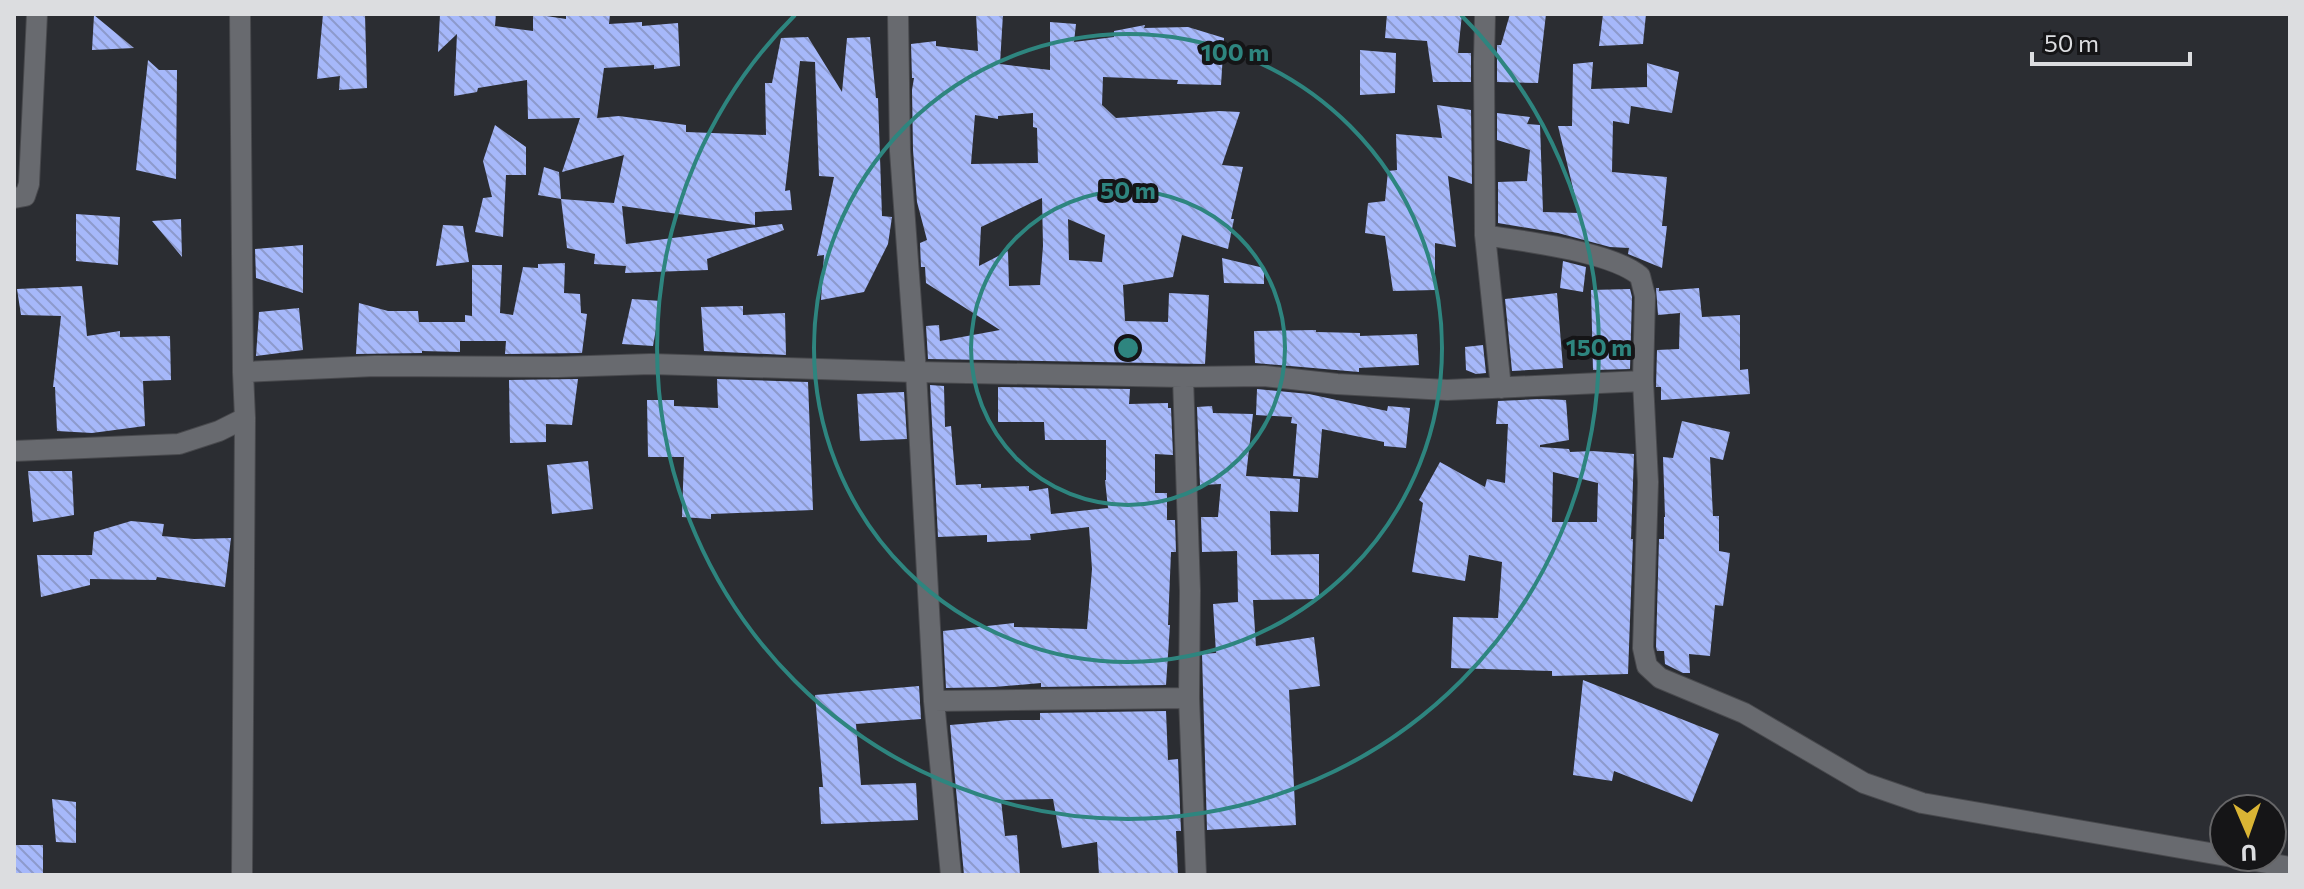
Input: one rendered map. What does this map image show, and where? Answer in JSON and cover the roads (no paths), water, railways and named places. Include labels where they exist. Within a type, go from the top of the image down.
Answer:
[{"type":"street","points":[[14,198],[25,196],[29,184],[37,14]]},
{"type":"street","points":[[240,14],[245,418],[242,875]]},
{"type":"street","points":[[898,14],[900,151],[934,701],[951,875]]},
{"type":"street","points":[[1485,14],[1485,235],[1494,388]]},
{"type":"street","points":[[1485,235],[1589,255],[1622,264],[1640,276],[1645,296],[1643,381],[1648,482],[1643,648],[1647,666],[1660,678],[1744,713],[1864,783],[1922,803],[2290,867]]},
{"type":"street","points":[[243,372],[375,366],[543,368],[651,364],[916,372],[1264,376],[1337,384],[1447,390],[1643,381]]},
{"type":"street","points":[[1183,377],[1196,875]]},
{"type":"street","points":[[14,451],[179,444],[219,431],[245,418]]},
{"type":"street","points":[[934,701],[1189,698]]}]
